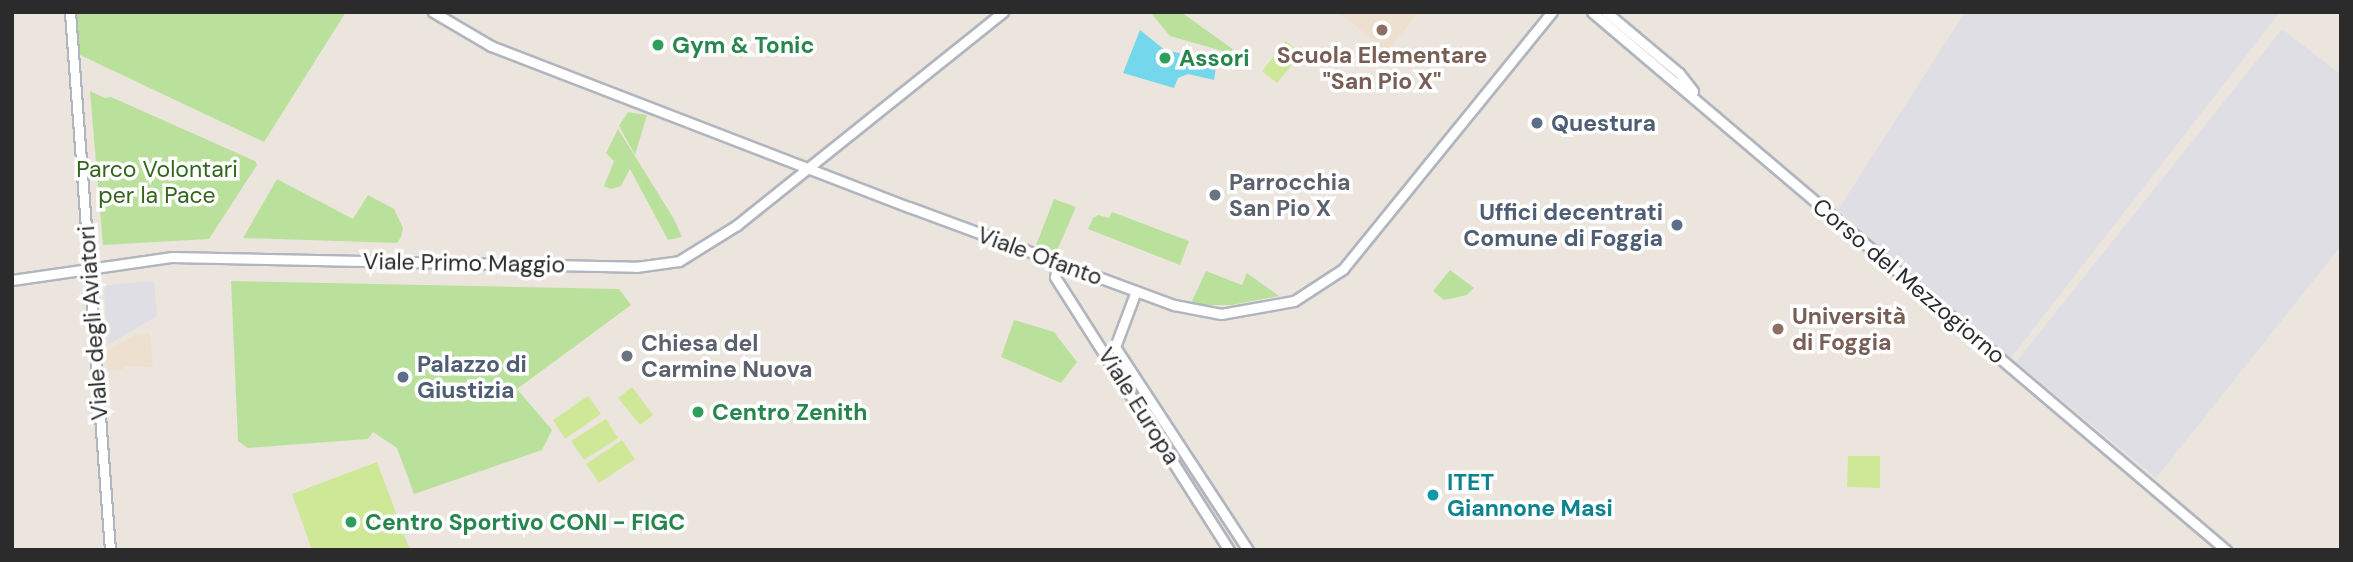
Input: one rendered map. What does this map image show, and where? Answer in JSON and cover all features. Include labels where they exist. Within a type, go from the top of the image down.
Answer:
[{"type":"main road","name":"Viale degli Aviatori","points":[[70,12],[110,550]]},
{"type":"main road","name":"Viale Ofanto","points":[[433,12],[491,46],[1174,305],[1221,314],[1294,301],[1320,287],[1356,257],[1552,12]]},
{"type":"main road","name":"Viale Primo Maggio","points":[[12,280],[172,257],[653,266],[679,261],[701,250],[1003,12]]},
{"type":"main road","name":"Corso del Mezzogiorno","points":[[1592,12],[2226,550]]},
{"type":"main road","points":[[1606,12],[1679,73],[1703,104]]},
{"type":"main road","name":"Viale Europa","points":[[1058,262],[1055,277],[1229,550]]},
{"type":"main road","name":"Viale Europa","points":[[1136,291],[1115,347],[1248,550]]},
{"type":"shaded area","name":"Scuola Elementare \"San Pio X\"","points":[[1338,12],[1419,12],[1387,51]]},
{"type":"shaded area","points":[[1965,12],[2280,12],[2010,359],[1838,210]]},
{"type":"shaded area","points":[[2282,29],[2341,75],[2341,246],[2156,478],[2016,362]]},
{"type":"shaded area","points":[[154,281],[157,316],[108,345],[104,290],[107,285]]},
{"type":"shaded area","points":[[150,333],[153,367],[125,366],[122,370],[108,371],[106,352],[136,334]]},
{"type":"green space","points":[[76,12],[346,12],[264,142],[80,55]]},
{"type":"green space","points":[[1150,12],[1181,12],[1234,50],[1233,54],[1170,36]]},
{"type":"green space","points":[[1286,41],[1301,54],[1277,83],[1262,71]]},
{"type":"green space","name":"Parco Volontari per la Pace","points":[[90,91],[105,98],[111,97],[255,161],[257,165],[209,239],[103,245]]},
{"type":"green space","points":[[628,112],[647,115],[635,155],[619,126]]},
{"type":"green space","points":[[618,129],[674,219],[682,237],[668,240],[630,169],[621,186],[611,189],[604,186],[614,161],[606,153]]},
{"type":"green space","points":[[277,179],[353,219],[368,195],[394,209],[403,228],[401,237],[397,243],[243,238]]},
{"type":"green space","points":[[1054,199],[1076,207],[1055,255],[1035,248]]},
{"type":"green space","points":[[1112,212],[1189,241],[1180,265],[1088,229],[1093,218],[1098,215],[1109,218]]},
{"type":"green space","points":[[1450,270],[1474,288],[1467,295],[1444,300],[1433,291]]},
{"type":"green space","points":[[1206,271],[1242,285],[1247,273],[1279,296],[1232,305],[1197,305],[1192,301]]},
{"type":"green space","points":[[231,281],[619,289],[631,305],[517,389],[552,430],[542,450],[414,494],[397,448],[373,432],[368,439],[248,448],[238,441]]},
{"type":"green space","points":[[1014,320],[1054,332],[1077,362],[1061,383],[1001,357]]},
{"type":"green space","points":[[632,387],[653,415],[640,425],[618,398]]},
{"type":"green space","points":[[588,396],[601,414],[565,439],[553,420]]},
{"type":"green space","points":[[606,419],[618,438],[584,460],[571,441]]},
{"type":"green space","points":[[622,440],[635,459],[599,483],[586,464]]},
{"type":"green space","points":[[1848,456],[1880,456],[1880,488],[1847,487]]},
{"type":"green space","name":"Centro Sportivo CONI - FIGC","points":[[377,462],[410,550],[312,550],[292,494]]},
{"type":"water","name":"Assori","points":[[1140,30],[1165,50],[1217,61],[1214,80],[1188,74],[1178,78],[1174,88],[1123,73]]},
{"type":"place","name":"Scuola Elementare \"San Pio X\"","points":[[1382,30]]},
{"type":"place","name":"Gym & Tonic","points":[[658,45]]},
{"type":"place","name":"Assori","points":[[1165,58]]},
{"type":"place","name":"Questura","points":[[1537,123]]},
{"type":"place","name":"Parrocchia San Pio X","points":[[1215,195]]},
{"type":"place","name":"Uffici decentrati Comune di Foggia","points":[[1677,225]]},
{"type":"place","name":"Università di Foggia","points":[[1778,329]]},
{"type":"place","name":"Chiesa del Carmine Nuova","points":[[627,356]]},
{"type":"place","name":"Palazzo di Giustizia","points":[[403,377]]},
{"type":"place","name":"Centro Zenith","points":[[698,412]]},
{"type":"place","name":"ITET Giannone Masi","points":[[1433,495]]},
{"type":"place","name":"Centro Sportivo CONI - FIGC","points":[[351,522]]}]
